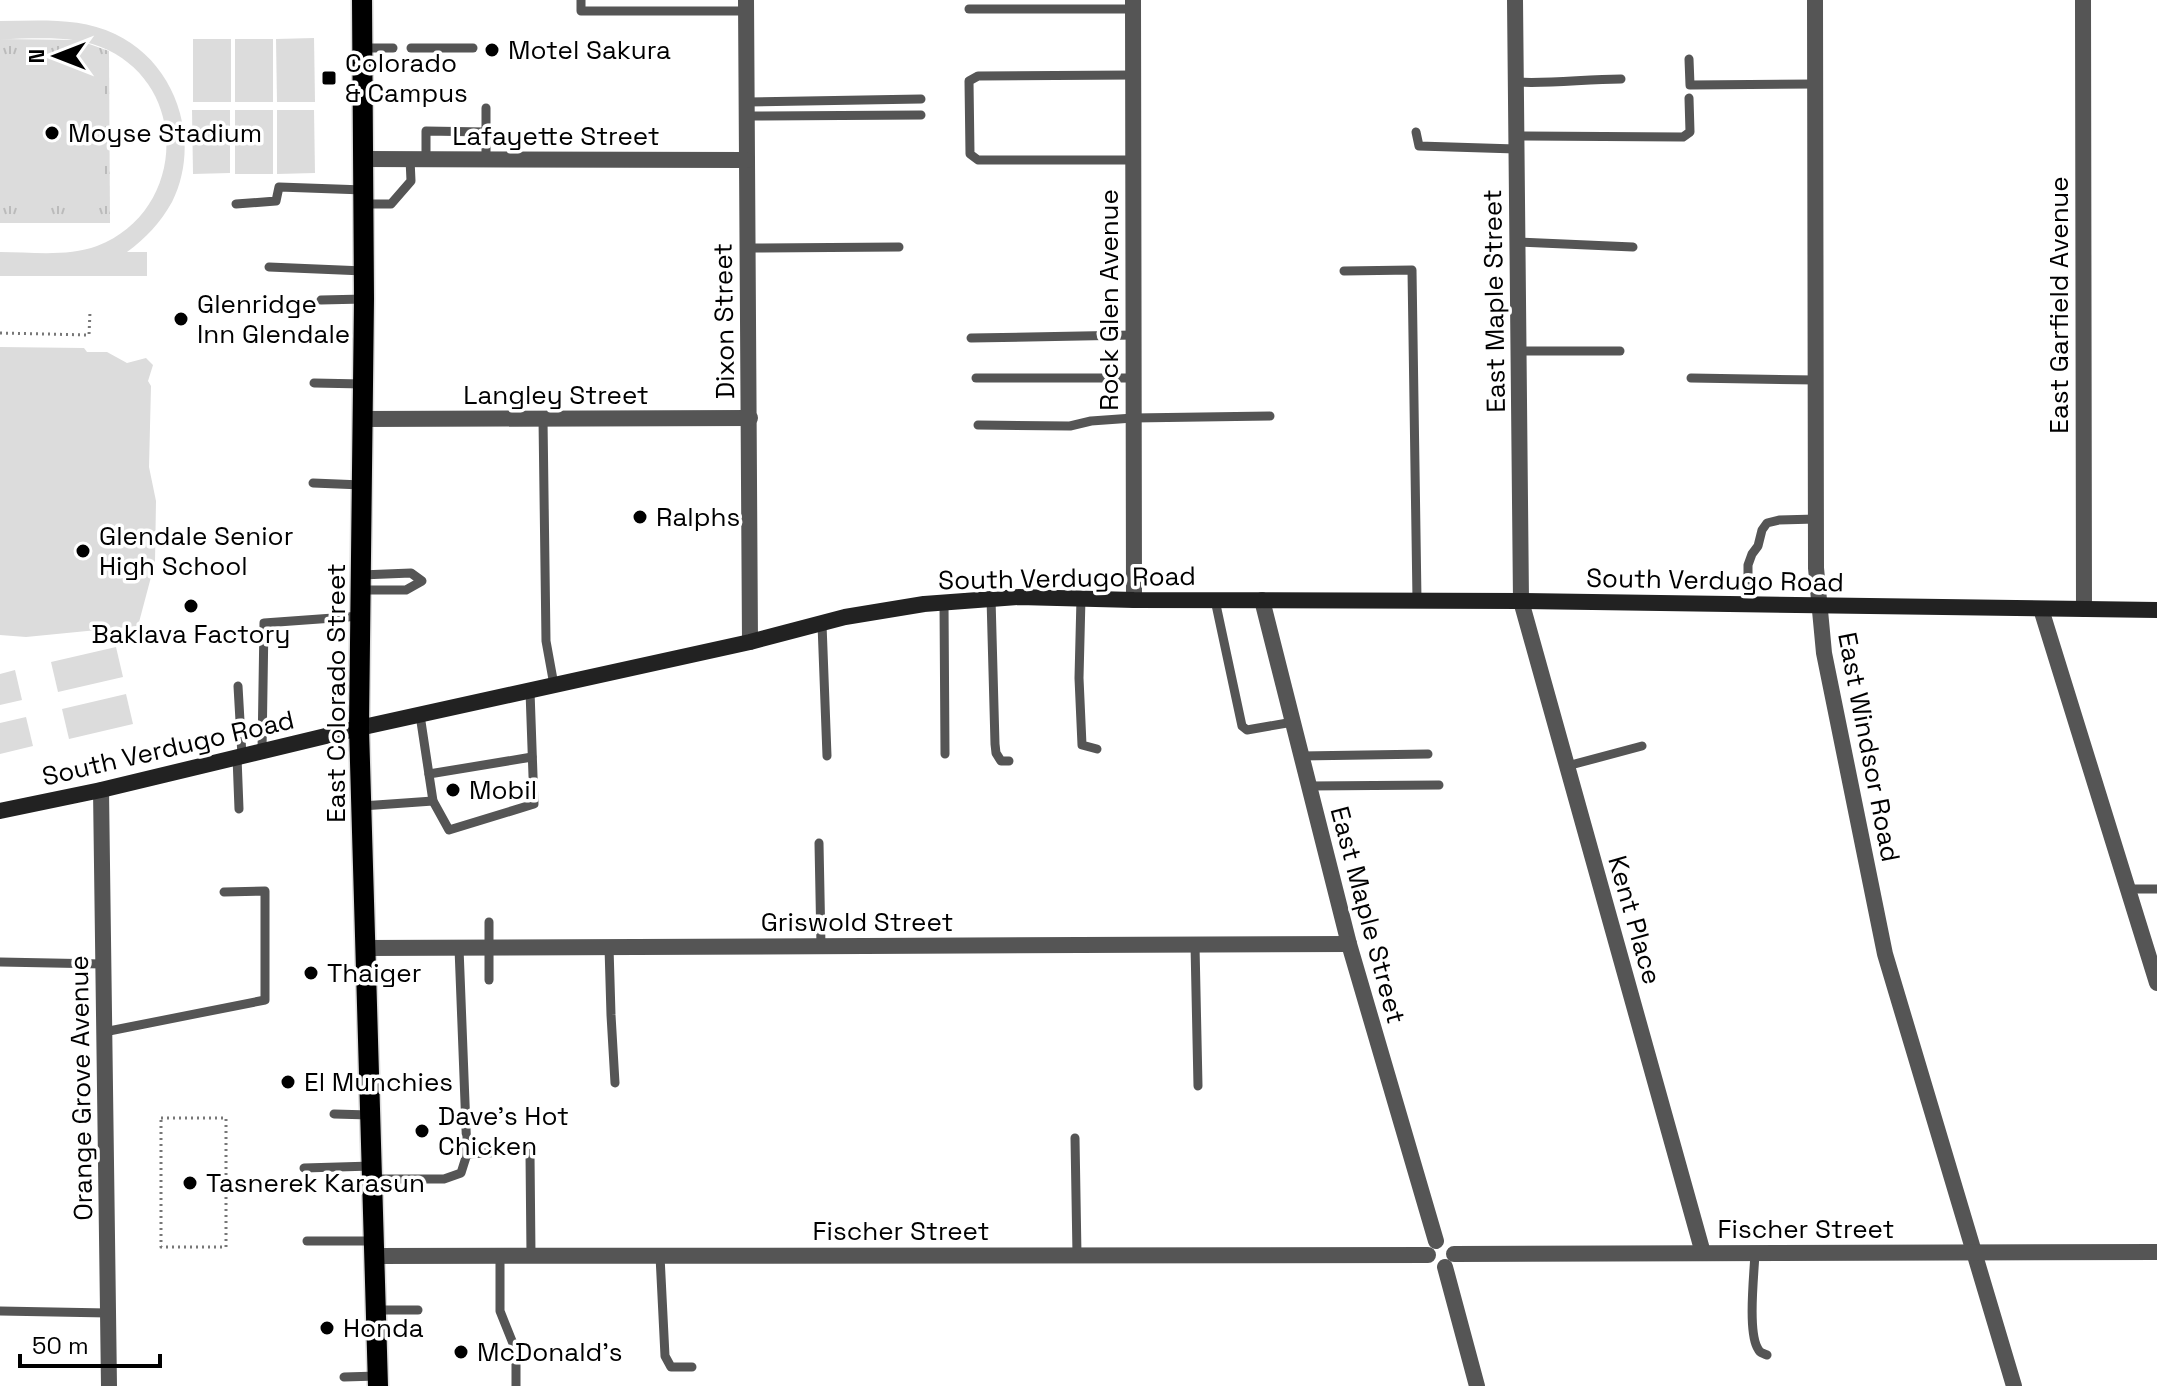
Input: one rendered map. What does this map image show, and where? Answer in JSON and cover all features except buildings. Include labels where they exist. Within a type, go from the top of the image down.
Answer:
[{"type":"main road","name":"East Colorado Street","points":[[362,0],[364,299],[359,728],[378,1381]]},
{"type":"main road","name":"South Verdugo Road","points":[[0,811],[859,615],[944,602],[1019,597],[2157,610]]},
{"type":"street","name":"East Maple Street","points":[[1515,0],[1521,601]]},
{"type":"street","name":"East Windsor Road","points":[[1815,0],[1816,568],[1824,653],[1885,954],[2014,1386]]},
{"type":"street","name":"East Garfield Avenue","points":[[2083,0],[2084,609]]},
{"type":"street","name":"Dixon Street","points":[[746,5],[750,642]]},
{"type":"street","name":"Rock Glen Avenue","points":[[1133,5],[1134,600]]},
{"type":"street","name":"Lafayette Street","points":[[364,159],[747,160]]},
{"type":"street","name":"Langley Street","points":[[363,419],[750,418]]},
{"type":"street","name":"East Maple Street","points":[[1262,600],[1349,944],[1432,1248]]},
{"type":"street","name":"Kent Place","points":[[1521,601],[1703,1253]]},
{"type":"street","points":[[2041,609],[2157,983]]},
{"type":"street","name":"Orange Grove Avenue","points":[[101,790],[109,1386]]},
{"type":"street","name":"Griswold Street","points":[[366,948],[1349,944]]},
{"type":"street","points":[[1449,1260],[1433,1265],[1432,1248],[1448,1243],[1477,1386]]},
{"type":"street","name":"Fischer Street","points":[[374,1248],[500,1255],[660,1256],[1077,1255],[1432,1248]]},
{"type":"street","name":"Fischer Street","points":[[1449,1260],[1703,1253],[2157,1252]]},
{"type":"lane","points":[[581,0],[581,11],[746,5]]},
{"type":"lane","points":[[969,9],[1133,5]]},
{"type":"lane","points":[[363,48],[393,48]]},
{"type":"lane","points":[[411,48],[473,48]]},
{"type":"lane","points":[[1689,59],[1690,85],[1815,84]]},
{"type":"lane","points":[[1133,75],[978,76],[969,81],[970,154],[978,160],[1133,160]]},
{"type":"lane","points":[[1516,82],[1621,79]]},
{"type":"lane","points":[[1416,132],[1419,146],[1683,137],[1690,132],[1689,98]]},
{"type":"lane","points":[[746,109],[921,99]]},
{"type":"lane","points":[[486,108],[486,159]]},
{"type":"lane","points":[[746,109],[921,115]]},
{"type":"lane","points":[[236,204],[276,201],[279,187],[364,197],[391,204],[411,181],[426,131],[486,132]]},
{"type":"lane","points":[[1518,242],[1633,247]]},
{"type":"lane","points":[[748,248],[899,247]]},
{"type":"lane","points":[[269,267],[364,271]]},
{"type":"lane","points":[[1344,271],[1412,270],[1417,600]]},
{"type":"lane","points":[[321,300],[364,299]]},
{"type":"lane","points":[[971,338],[1133,335]]},
{"type":"lane","points":[[1519,351],[1620,351]]},
{"type":"lane","points":[[976,378],[1133,378]]},
{"type":"lane","points":[[1691,378],[1816,380]]},
{"type":"lane","points":[[314,383],[363,384]]},
{"type":"lane","points":[[978,425],[1070,426],[1133,418],[1270,416]]},
{"type":"lane","points":[[543,419],[546,641],[554,685]]},
{"type":"lane","points":[[313,483],[362,485]]},
{"type":"lane","points":[[1748,605],[1748,565],[1767,523],[1816,519]]},
{"type":"lane","points":[[411,573],[422,581],[406,590],[360,583],[411,573]]},
{"type":"lane","points":[[991,598],[995,744],[1001,761],[1009,761]]},
{"type":"lane","points":[[1081,598],[1079,678],[1082,745],[1097,749]]},
{"type":"lane","points":[[1215,600],[1242,726],[1247,730],[1262,729],[1293,722]]},
{"type":"lane","points":[[944,602],[945,754]]},
{"type":"lane","points":[[262,751],[264,623],[361,616]]},
{"type":"lane","points":[[822,624],[827,756]]},
{"type":"lane","points":[[238,686],[239,809]]},
{"type":"lane","points":[[420,715],[433,801],[449,830],[534,804],[530,691]]},
{"type":"lane","points":[[1567,766],[1642,746]]},
{"type":"lane","points":[[1301,756],[1428,754]]},
{"type":"lane","points":[[429,774],[532,757]]},
{"type":"lane","points":[[1309,786],[1439,785]]},
{"type":"lane","points":[[362,806],[433,801]]},
{"type":"lane","points":[[819,843],[821,946]]},
{"type":"lane","points":[[2128,889],[2157,889]]},
{"type":"lane","points":[[104,1032],[265,1000],[265,891],[224,892]]},
{"type":"lane","points":[[489,922],[489,980]]},
{"type":"lane","points":[[1195,945],[1198,1086]]},
{"type":"lane","points":[[609,947],[615,1083]]},
{"type":"lane","points":[[304,1168],[444,1179],[461,1173],[467,1154],[459,948]]},
{"type":"lane","points":[[0,962],[103,964]]},
{"type":"lane","points":[[334,1114],[370,1115]]},
{"type":"lane","points":[[1075,1138],[1077,1255]]},
{"type":"lane","points":[[467,1154],[522,1151],[530,1154],[531,1255]]},
{"type":"lane","points":[[307,1241],[374,1248]]},
{"type":"lane","points":[[1755,1253],[1755,1342],[1760,1352],[1767,1355]]},
{"type":"lane","points":[[500,1255],[500,1311],[516,1351],[516,1386]]},
{"type":"lane","points":[[660,1256],[665,1356],[671,1367],[692,1367]]},
{"type":"lane","points":[[376,1310],[418,1310]]},
{"type":"lane","points":[[0,1311],[108,1313]]},
{"type":"lane","points":[[344,1377],[378,1381]]},
{"type":"path","points":[[0,333],[89,335],[90,312]]},
{"type":"path","points":[[161,1118],[226,1118],[226,1247],[161,1247],[161,1118]]},
{"type":"green space","points":[[0,21],[59,21],[87,25],[115,34],[136,47],[154,64],[168,84],[178,106],[184,155],[181,179],[172,202],[152,230],[127,252],[147,252],[147,276],[0,276],[0,252],[74,252],[97,246],[126,230],[147,208],[160,181],[166,151],[164,122],[154,93],[135,69],[108,50],[82,42],[55,38],[0,39]]},
{"type":"green space","points":[[314,38],[315,102],[277,102],[276,39]]},
{"type":"green space","name":"Moyse Stadium","points":[[0,39],[78,40],[109,51],[110,223],[0,223]]},
{"type":"green space","points":[[193,39],[231,39],[231,102],[193,102]]},
{"type":"green space","points":[[235,39],[273,39],[273,102],[235,102]]},
{"type":"green space","name":"Moyse Stadium","points":[[0,64],[104,64],[104,202],[0,202]]},
{"type":"green space","points":[[192,110],[230,110],[230,173],[193,174]]},
{"type":"green space","points":[[235,110],[273,110],[273,174],[235,174]]},
{"type":"green space","points":[[277,110],[314,110],[315,173],[277,174]]},
{"type":"green space","points":[[0,347],[84,348],[87,352],[107,352],[127,363],[146,358],[153,365],[148,381],[151,386],[149,467],[156,501],[155,562],[138,626],[26,637],[0,635]]},
{"type":"green space","points":[[116,647],[123,677],[58,692],[51,662]]},
{"type":"green space","points":[[15,670],[22,700],[0,705],[0,674]]},
{"type":"green space","points":[[126,694],[133,724],[69,739],[62,709]]},
{"type":"green space","points":[[26,717],[33,746],[0,754],[0,723]]},
{"type":"place","name":"Motel Sakura","points":[[492,50]]},
{"type":"place","name":"Colorado & Campus","points":[[329,78]]},
{"type":"place","name":"Moyse Stadium","points":[[52,133]]},
{"type":"place","name":"Glenridge Inn Glendale","points":[[181,319]]},
{"type":"place","name":"Ralphs","points":[[640,517]]},
{"type":"place","name":"Glendale Senior High School","points":[[83,551]]},
{"type":"place","name":"Baklava Factory","points":[[191,606]]},
{"type":"place","name":"Mobil","points":[[453,790]]},
{"type":"place","name":"Thaiger","points":[[311,973]]},
{"type":"place","name":"El Munchies","points":[[288,1082]]},
{"type":"place","name":"Dave's Hot Chicken","points":[[422,1131]]},
{"type":"place","name":"Tasnerek Karasun","points":[[190,1183]]},
{"type":"place","name":"Honda","points":[[327,1328]]},
{"type":"place","name":"McDonald's","points":[[461,1352]]}]
